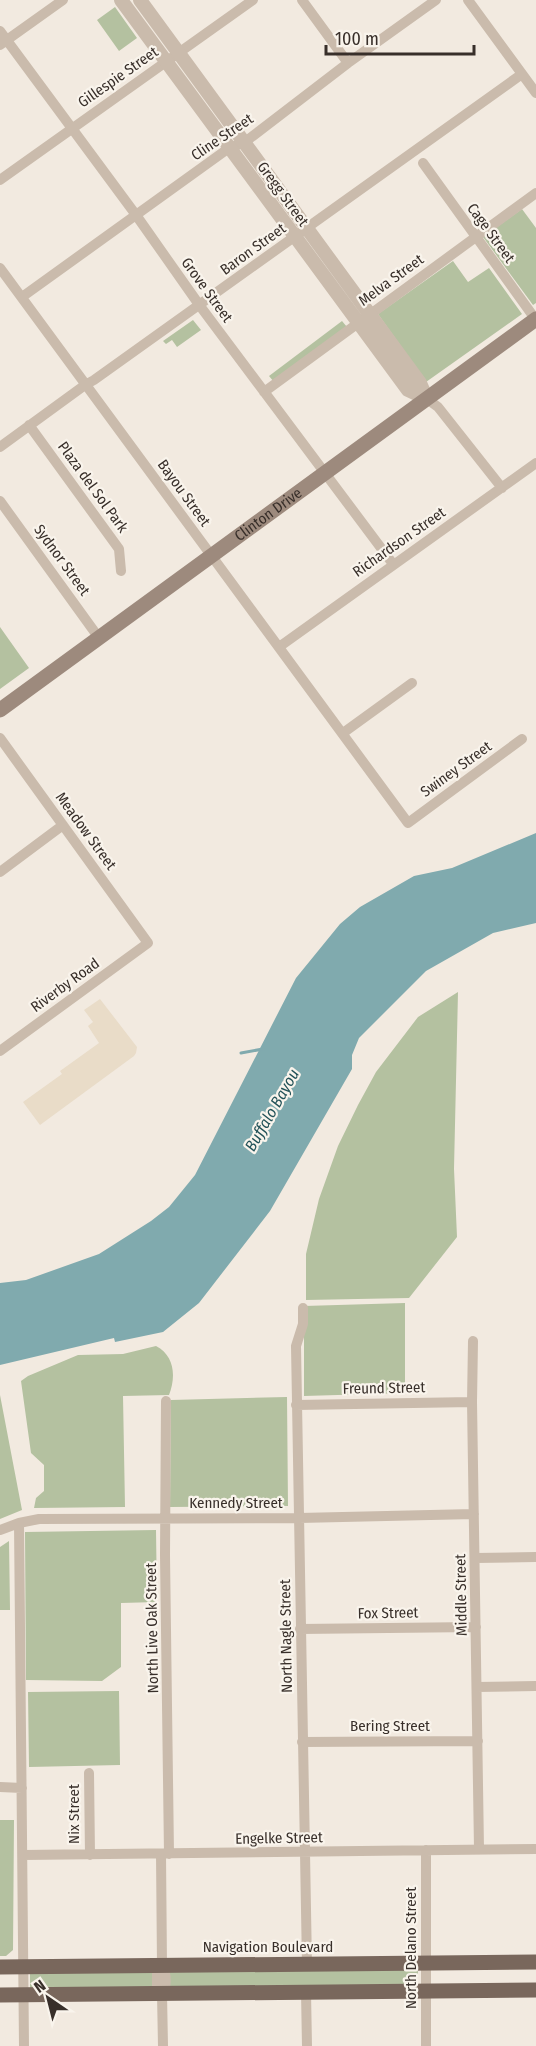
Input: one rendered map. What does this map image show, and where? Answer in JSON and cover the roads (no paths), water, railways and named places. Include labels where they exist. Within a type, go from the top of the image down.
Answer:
[{"type":"main road","name":"Clinton Drive","points":[[0,710],[536,320]]},
{"type":"main road","name":"Navigation Boulevard","points":[[0,1968],[536,1962]]},
{"type":"main road","points":[[0,1995],[536,1990]]},
{"type":"street","points":[[2,39],[63,0]]},
{"type":"street","name":"Gregg Street","points":[[121,0],[408,390],[438,407],[502,488]]},
{"type":"street","name":"Gregg Street","points":[[140,0],[420,382],[427,399]]},
{"type":"street","name":"Gillespie Street","points":[[0,180],[253,0]]},
{"type":"street","points":[[302,0],[348,63]]},
{"type":"street","name":"Cline Street","points":[[22,297],[229,148],[245,142],[348,63],[436,0]]},
{"type":"street","points":[[468,0],[536,93]]},
{"type":"street","name":"Grove Street","points":[[2,39],[136,215],[200,306],[393,564]]},
{"type":"street","name":"Baron Street","points":[[0,447],[522,74]]},
{"type":"street","name":"Cage Street","points":[[423,163],[536,320]]},
{"type":"street","name":"Melva Street","points":[[264,392],[536,193]]},
{"type":"street","name":"Bayou Street","points":[[0,267],[408,823]]},
{"type":"street","name":"Plaza del Sol Park","points":[[29,425],[119,549],[121,571]]},
{"type":"street","name":"Richardson Street","points":[[279,647],[536,463]]},
{"type":"street","name":"Sydnor Street","points":[[0,501],[99,638]]},
{"type":"street","points":[[343,733],[412,683]]},
{"type":"street","name":"Meadow Street","points":[[0,738],[148,943]]},
{"type":"street","name":"Swiney Street","points":[[408,823],[522,740]]},
{"type":"street","points":[[0,872],[63,825]]},
{"type":"street","name":"Riverby Road","points":[[0,1051],[148,943]]},
{"type":"street","name":"North Nagle Street","points":[[303,1308],[303,1324],[296,1346],[296,1405],[306,1965]]},
{"type":"street","name":"Middle Street","points":[[473,1341],[479,1849]]},
{"type":"street","name":"North Live Oak Street","points":[[163,2046],[162,1994],[157,1989],[157,1971],[162,1966],[165,1854],[166,1401]]},
{"type":"street","name":"Freund Street","points":[[296,1405],[472,1402]]},
{"type":"street","name":"Kennedy Street","points":[[0,1530],[39,1519],[299,1518],[474,1514]]},
{"type":"street","points":[[19,1523],[24,2046]]},
{"type":"street","points":[[476,1558],[536,1557]]},
{"type":"street","name":"Fox Street","points":[[300,1629],[476,1627]]},
{"type":"street","points":[[477,1686],[536,1686]]},
{"type":"street","name":"Bering Street","points":[[302,1742],[478,1741]]},
{"type":"street","name":"Nix Street","points":[[89,1773],[90,1855]]},
{"type":"street","points":[[0,1787],[22,1788]]},
{"type":"street","name":"Engelke Street","points":[[23,1855],[536,1849]]},
{"type":"street","name":"North Delano Street","points":[[426,1850],[426,2046]]},
{"type":"street","points":[[306,1992],[307,2046]]},
{"type":"water","name":"Buffalo Bayou","points":[[536,833],[536,923],[493,933],[426,971],[359,1038],[352,1055],[352,1069],[270,1211],[199,1303],[163,1332],[115,1342],[114,1338],[0,1365],[0,1283],[26,1280],[99,1254],[169,1207],[195,1175],[296,978],[340,924],[360,907],[414,876],[452,868]]},
{"type":"waterway","points":[[241,1053],[263,1049]]}]
